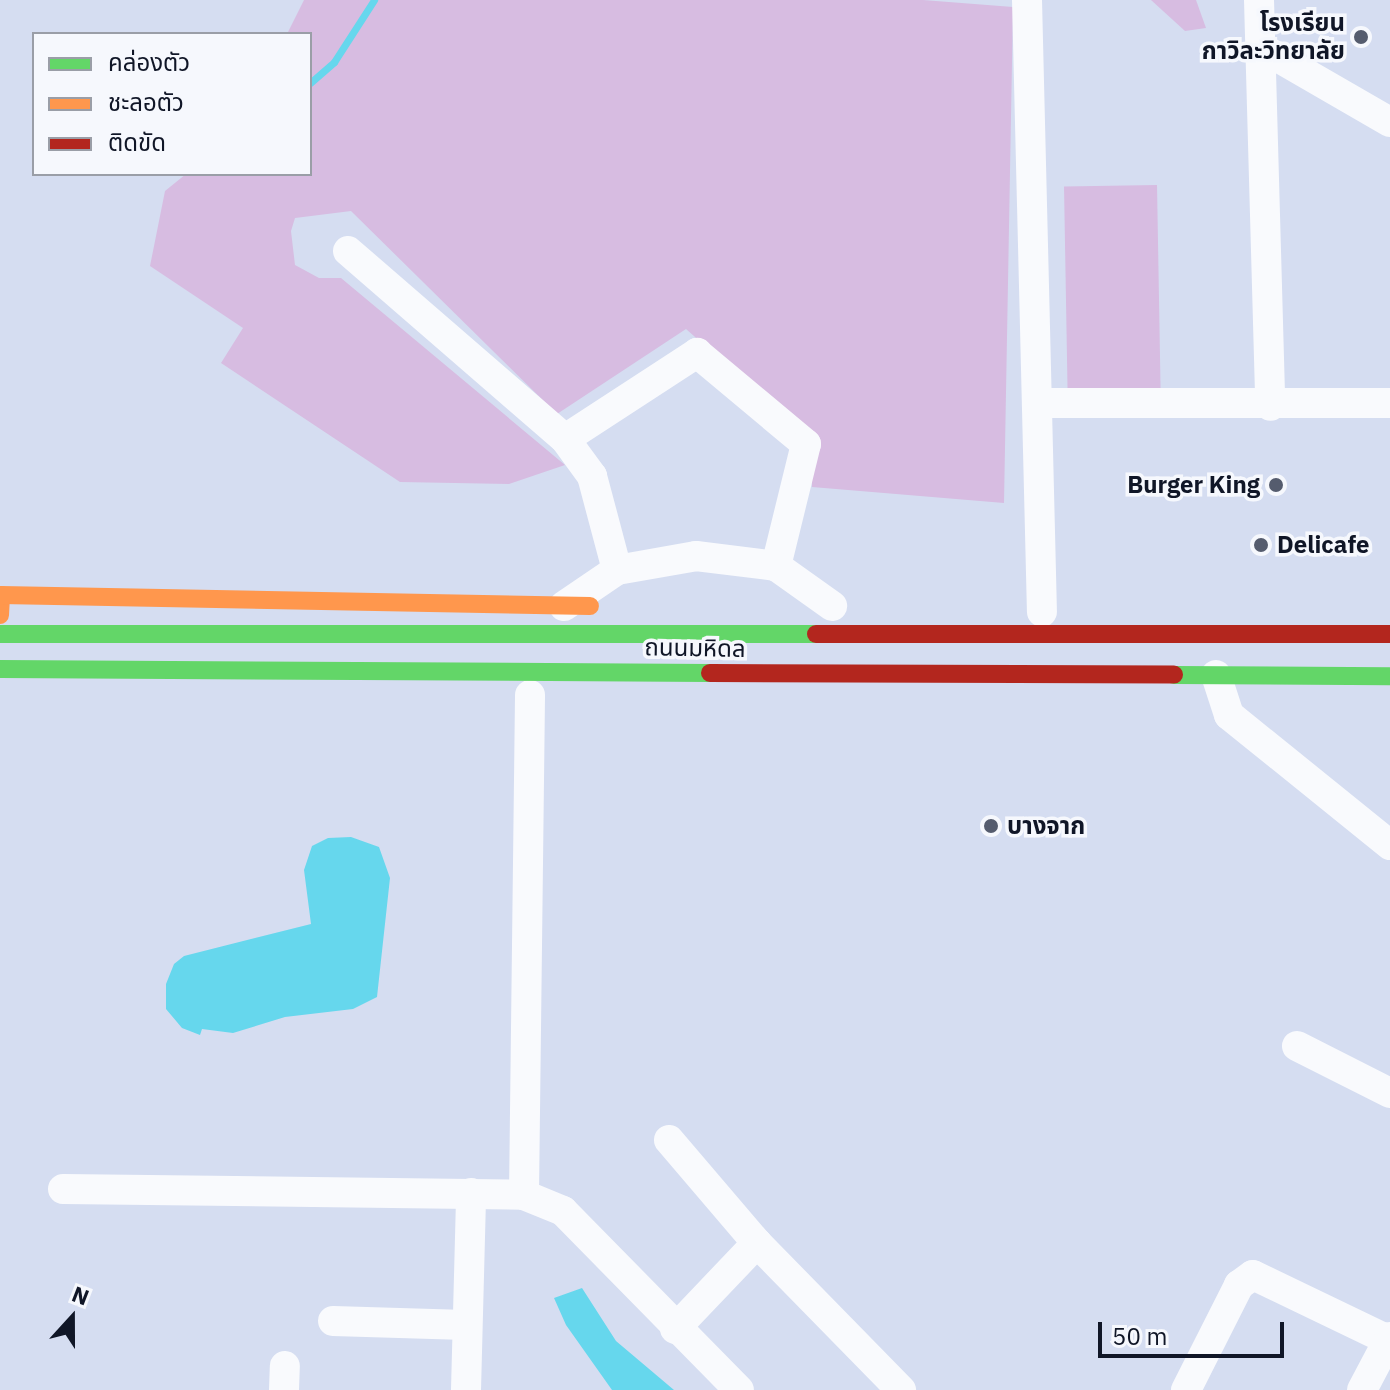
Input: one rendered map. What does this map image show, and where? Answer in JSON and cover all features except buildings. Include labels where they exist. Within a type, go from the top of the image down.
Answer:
[{"type":"main road","points":[[0,615],[0,595],[611,606]]},
{"type":"main road","points":[[801,606],[845,607]]},
{"type":"main road","points":[[1034,612],[1166,635]]},
{"type":"main road","name":"ถนนมหิดล","points":[[0,634],[1390,634]]},
{"type":"main road","name":"ถนนมหิดล","points":[[0,669],[1390,676]]},
{"type":"main road","points":[[728,694],[1049,689],[1154,676]]},
{"type":"street","points":[[1027,0],[1037,403],[1034,612]]},
{"type":"street","points":[[1259,0],[1270,406]]},
{"type":"street","points":[[1260,47],[1390,122]]},
{"type":"street","points":[[348,251],[565,439],[592,476],[617,570]]},
{"type":"street","points":[[565,439],[697,353],[806,444],[776,566]]},
{"type":"street","points":[[1037,403],[1270,406],[1390,403]]},
{"type":"street","points":[[564,606],[617,570],[696,556],[776,566],[845,607]]},
{"type":"street","points":[[1216,675],[1229,715],[1390,845]]},
{"type":"street","points":[[524,1195],[530,695]]},
{"type":"street","points":[[1297,1046],[1390,1093]]},
{"type":"street","points":[[669,1140],[757,1243],[901,1390]]},
{"type":"street","points":[[63,1189],[524,1195],[563,1211],[675,1329],[739,1390]]},
{"type":"street","points":[[466,1390],[471,1193]]},
{"type":"street","points":[[675,1329],[757,1243]]},
{"type":"street","points":[[1186,1390],[1239,1285],[1253,1275],[1389,1339],[1362,1390]]},
{"type":"street","points":[[333,1321],[466,1325]]},
{"type":"shaded area","points":[[304,0],[923,0],[1013,7],[1004,503],[812,487],[812,440],[686,329],[557,414],[351,211],[295,218],[291,231],[295,265],[319,278],[341,278],[565,465],[509,484],[400,482],[221,363],[243,328],[150,266],[165,191],[184,176],[312,176],[312,32],[288,32]]},
{"type":"shaded area","points":[[1151,0],[1196,0],[1206,28],[1185,31]]},
{"type":"shaded area","points":[[1157,185],[1161,391],[1068,393],[1064,187]]},
{"type":"water","points":[[351,837],[379,847],[390,878],[377,997],[353,1009],[285,1017],[233,1033],[202,1029],[200,1035],[182,1028],[166,1009],[166,984],[174,964],[184,956],[311,924],[304,870],[312,846],[328,838]]},
{"type":"water","points":[[582,1288],[616,1341],[674,1390],[612,1390],[566,1325],[554,1298]]},
{"type":"waterway","points":[[312,81],[334,62],[374,0]]},
{"type":"traffic: fast","points":[[0,634],[816,634]]},
{"type":"traffic: fast","points":[[0,669],[710,673]]},
{"type":"traffic: fast","points":[[1174,675],[1390,676]]},
{"type":"traffic: slow","points":[[0,615],[1,595],[590,606]]},
{"type":"traffic: jam","points":[[816,634],[1390,634]]},
{"type":"traffic: jam","points":[[710,673],[1174,675]]},
{"type":"place","name":"โรงเรียน กาวิละวิทยาลัย","points":[[1361,37]]},
{"type":"place","name":"Burger King","points":[[1276,485]]},
{"type":"place","name":"Delicafe","points":[[1261,545]]},
{"type":"place","name":"บางจาก","points":[[991,826]]}]
